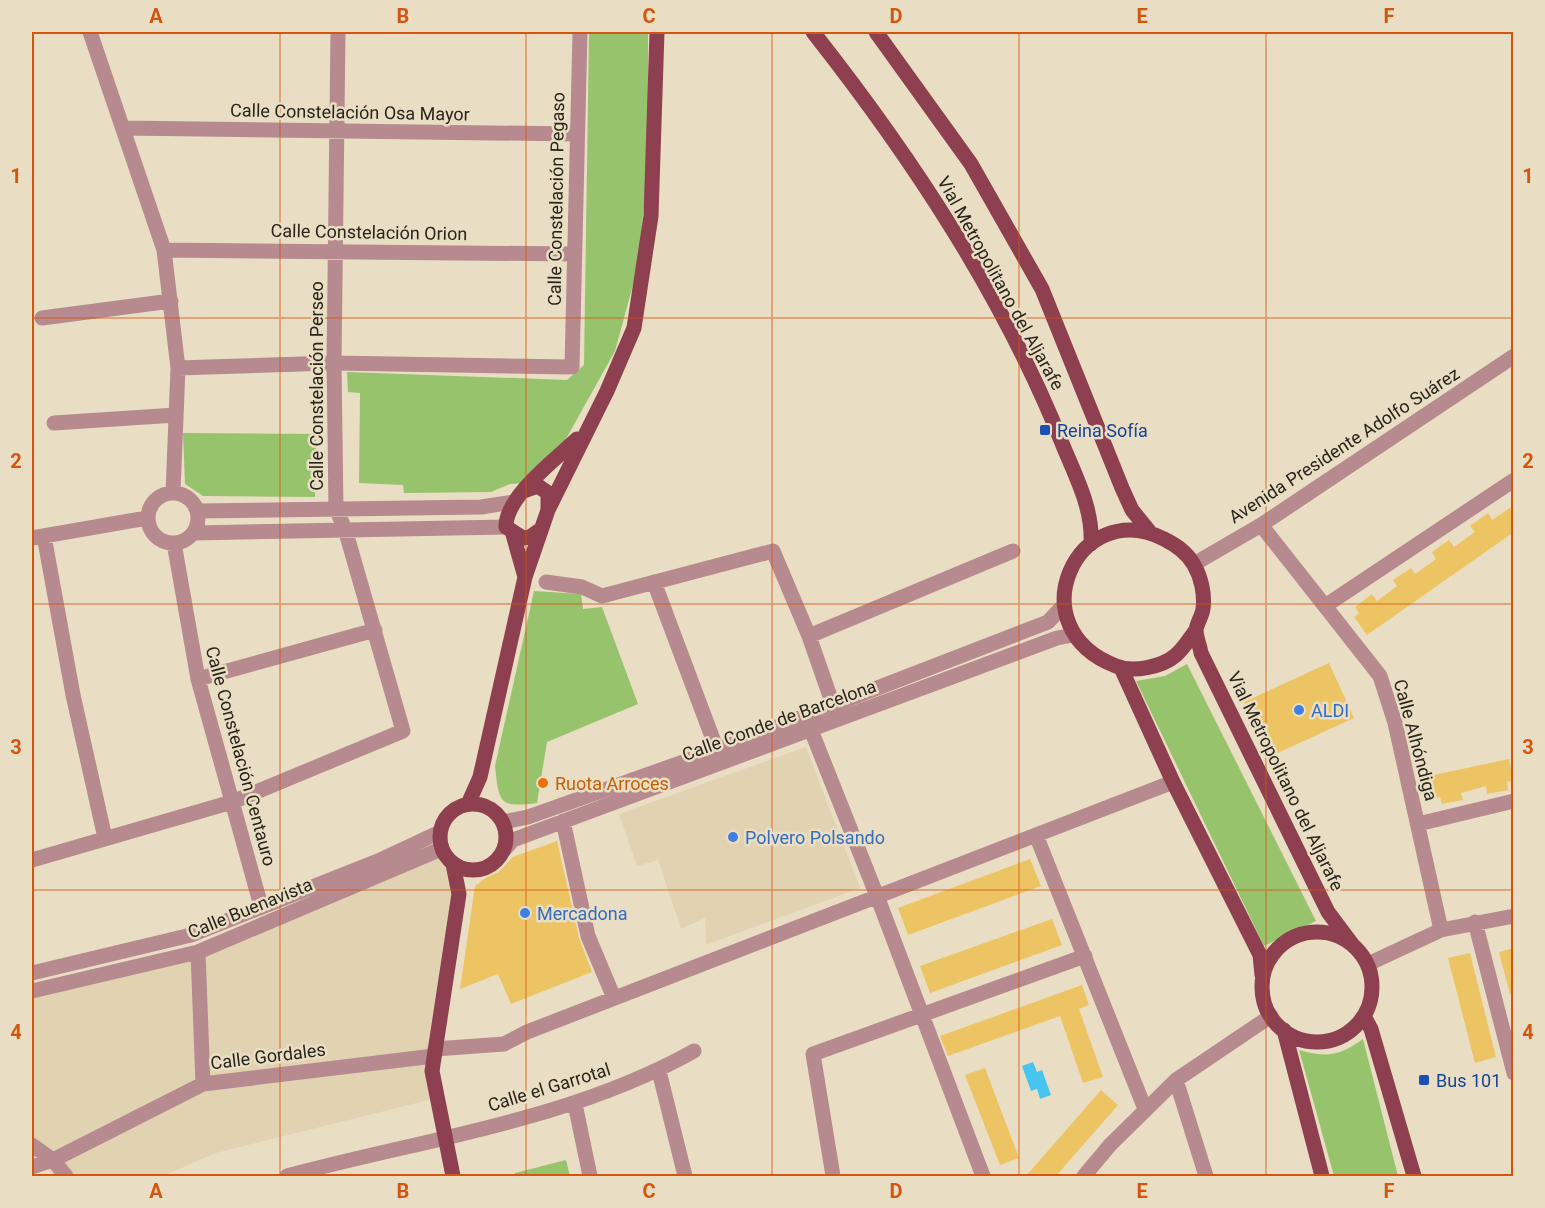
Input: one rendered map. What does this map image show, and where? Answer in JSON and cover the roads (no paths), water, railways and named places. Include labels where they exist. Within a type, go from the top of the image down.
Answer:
[{"type":"main road","points":[[468,804],[480,777],[525,577],[540,530],[585,431],[607,391],[634,328],[651,216],[657,32]]},
{"type":"main road","name":"Vial Metropolitano del Aljarafe","points":[[813,32],[878,116],[935,200],[998,312],[1045,401],[1083,495],[1092,530],[1090,544]]},
{"type":"main road","name":"Vial Metropolitano del Aljarafe","points":[[876,32],[971,164],[1034,274],[1132,510],[1149,531]]},
{"type":"main road","points":[[525,577],[506,518],[518,496],[585,431]]},
{"type":"main road","points":[[518,496],[538,486],[548,493],[548,510]]},
{"type":"main road","points":[[509,529],[523,538],[530,537],[540,530]]},
{"type":"main road","name":"Vial Metropolitano del Aljarafe","points":[[1131,529],[1149,531],[1179,546],[1194,564],[1202,587],[1203,607],[1196,630],[1175,656],[1148,668],[1121,668],[1098,659],[1073,635],[1064,605],[1064,588],[1072,565],[1090,544],[1111,533],[1131,529]]},
{"type":"main road","name":"Vial Metropolitano del Aljarafe","points":[[1196,630],[1201,653],[1328,912],[1368,964]]},
{"type":"main road","points":[[1121,668],[1173,782],[1260,955],[1263,998],[1271,1016],[1284,1030],[1298,1038],[1317,1042],[1332,1040],[1349,1032],[1364,1016],[1371,999],[1372,981],[1368,964]]},
{"type":"main road","points":[[480,777],[487,806],[503,822],[506,835],[504,850],[492,865],[476,870],[464,869],[453,864],[441,849],[440,832],[447,816],[456,808],[468,804],[487,806]]},
{"type":"main road","points":[[453,864],[459,894],[432,1071],[453,1176]]},
{"type":"main road","points":[[459,894],[476,870]]},
{"type":"main road","name":"Vial Metropolitano del Aljarafe","points":[[1263,979],[1270,958],[1282,944],[1297,936],[1316,932],[1326,933],[1352,944]]},
{"type":"main road","points":[[1364,1016],[1371,1029],[1414,1176]]},
{"type":"main road","points":[[1284,1030],[1322,1176]]},
{"type":"street","points":[[90,32],[164,250],[178,368],[173,492]]},
{"type":"street","name":"Calle Constelación Perseo","points":[[232,802],[403,731],[345,529],[336,509],[334,363],[338,32]]},
{"type":"street","name":"Calle Constelación Pegaso","points":[[334,363],[572,367],[580,32]]},
{"type":"street","name":"Calle Constelación Osa Mayor","points":[[123,128],[576,134]]},
{"type":"street","name":"Calle Constelación Orion","points":[[164,250],[574,254]]},
{"type":"street","points":[[42,318],[171,301]]},
{"type":"street","name":"Avenida Presidente Adolfo Suárez","points":[[1194,564],[1261,525],[1514,356]]},
{"type":"street","points":[[178,368],[334,363]]},
{"type":"street","points":[[54,423],[176,415]]},
{"type":"street","points":[[1325,606],[1514,480]]},
{"type":"street","points":[[173,492],[187,497],[197,511],[197,525],[193,533],[183,541],[174,543],[160,540],[153,535],[147,519],[152,502],[164,493],[173,492]]},
{"type":"street","points":[[197,511],[481,507],[518,496]]},
{"type":"street","points":[[105,838],[38,537],[147,519]]},
{"type":"street","name":"Calle Alhóndiga","points":[[1261,525],[1380,676],[1395,723],[1441,930]]},
{"type":"street","points":[[193,533],[345,529],[509,529]]},
{"type":"street","name":"Calle Constelación Centauro","points":[[174,543],[198,679],[261,906]]},
{"type":"street","points":[[546,582],[582,586],[602,596],[773,551],[809,636],[833,705]]},
{"type":"street","points":[[809,636],[1013,551]]},
{"type":"street","points":[[654,582],[717,750]]},
{"type":"street","name":"Calle Conde de Barcelona","points":[[503,822],[528,817],[717,750],[1048,622],[1064,605]]},
{"type":"street","points":[[198,679],[375,630]]},
{"type":"street","name":"Calle Conde de Barcelona","points":[[504,850],[513,840],[562,821],[1057,638],[1073,635]]},
{"type":"street","points":[[811,730],[877,896],[983,1176]]},
{"type":"street","name":"Calle Gordales","points":[[32,1167],[53,1161],[203,1084],[504,1044],[527,1032],[1173,782]]},
{"type":"street","points":[[1418,824],[1514,801]]},
{"type":"street","points":[[32,860],[232,802]]},
{"type":"street","points":[[562,821],[588,936],[614,998]]},
{"type":"street","name":"Calle Buenavista","points":[[32,973],[191,935],[378,861],[440,832]]},
{"type":"street","points":[[1036,835],[1145,1109]]},
{"type":"street","name":"Calle Buenavista","points":[[32,991],[198,952],[441,849]]},
{"type":"street","points":[[1368,964],[1441,930],[1514,916]]},
{"type":"street","points":[[1475,922],[1514,1072]]},
{"type":"street","points":[[198,952],[203,1084]]},
{"type":"street","points":[[833,1176],[813,1054],[1085,956]]},
{"type":"street","points":[[1087,1175],[1145,1109],[1176,1080],[1271,1016]]},
{"type":"street","name":"Calle el Garrotal","points":[[287,1176],[322,1172],[575,1104],[659,1071],[694,1051]]},
{"type":"street","points":[[659,1071],[685,1176]]},
{"type":"street","points":[[1176,1080],[1206,1176]]},
{"type":"street","points":[[575,1104],[590,1176]]},
{"type":"street","points":[[32,1145],[53,1161],[66,1176]]},
{"type":"water","points":[[1033,1062],[1037,1072],[1042,1070],[1051,1095],[1040,1099],[1037,1089],[1031,1091],[1022,1066]]},
{"type":"place","name":"Reina Sofía","points":[[1045,430]]},
{"type":"place","name":"ALDI","points":[[1299,710]]},
{"type":"place","name":"Ruota Arroces","points":[[543,783]]},
{"type":"place","name":"Polvero Polsando","points":[[733,837]]},
{"type":"place","name":"Mercadona","points":[[525,913]]},
{"type":"place","name":"Bus 101","points":[[1424,1080]]}]
